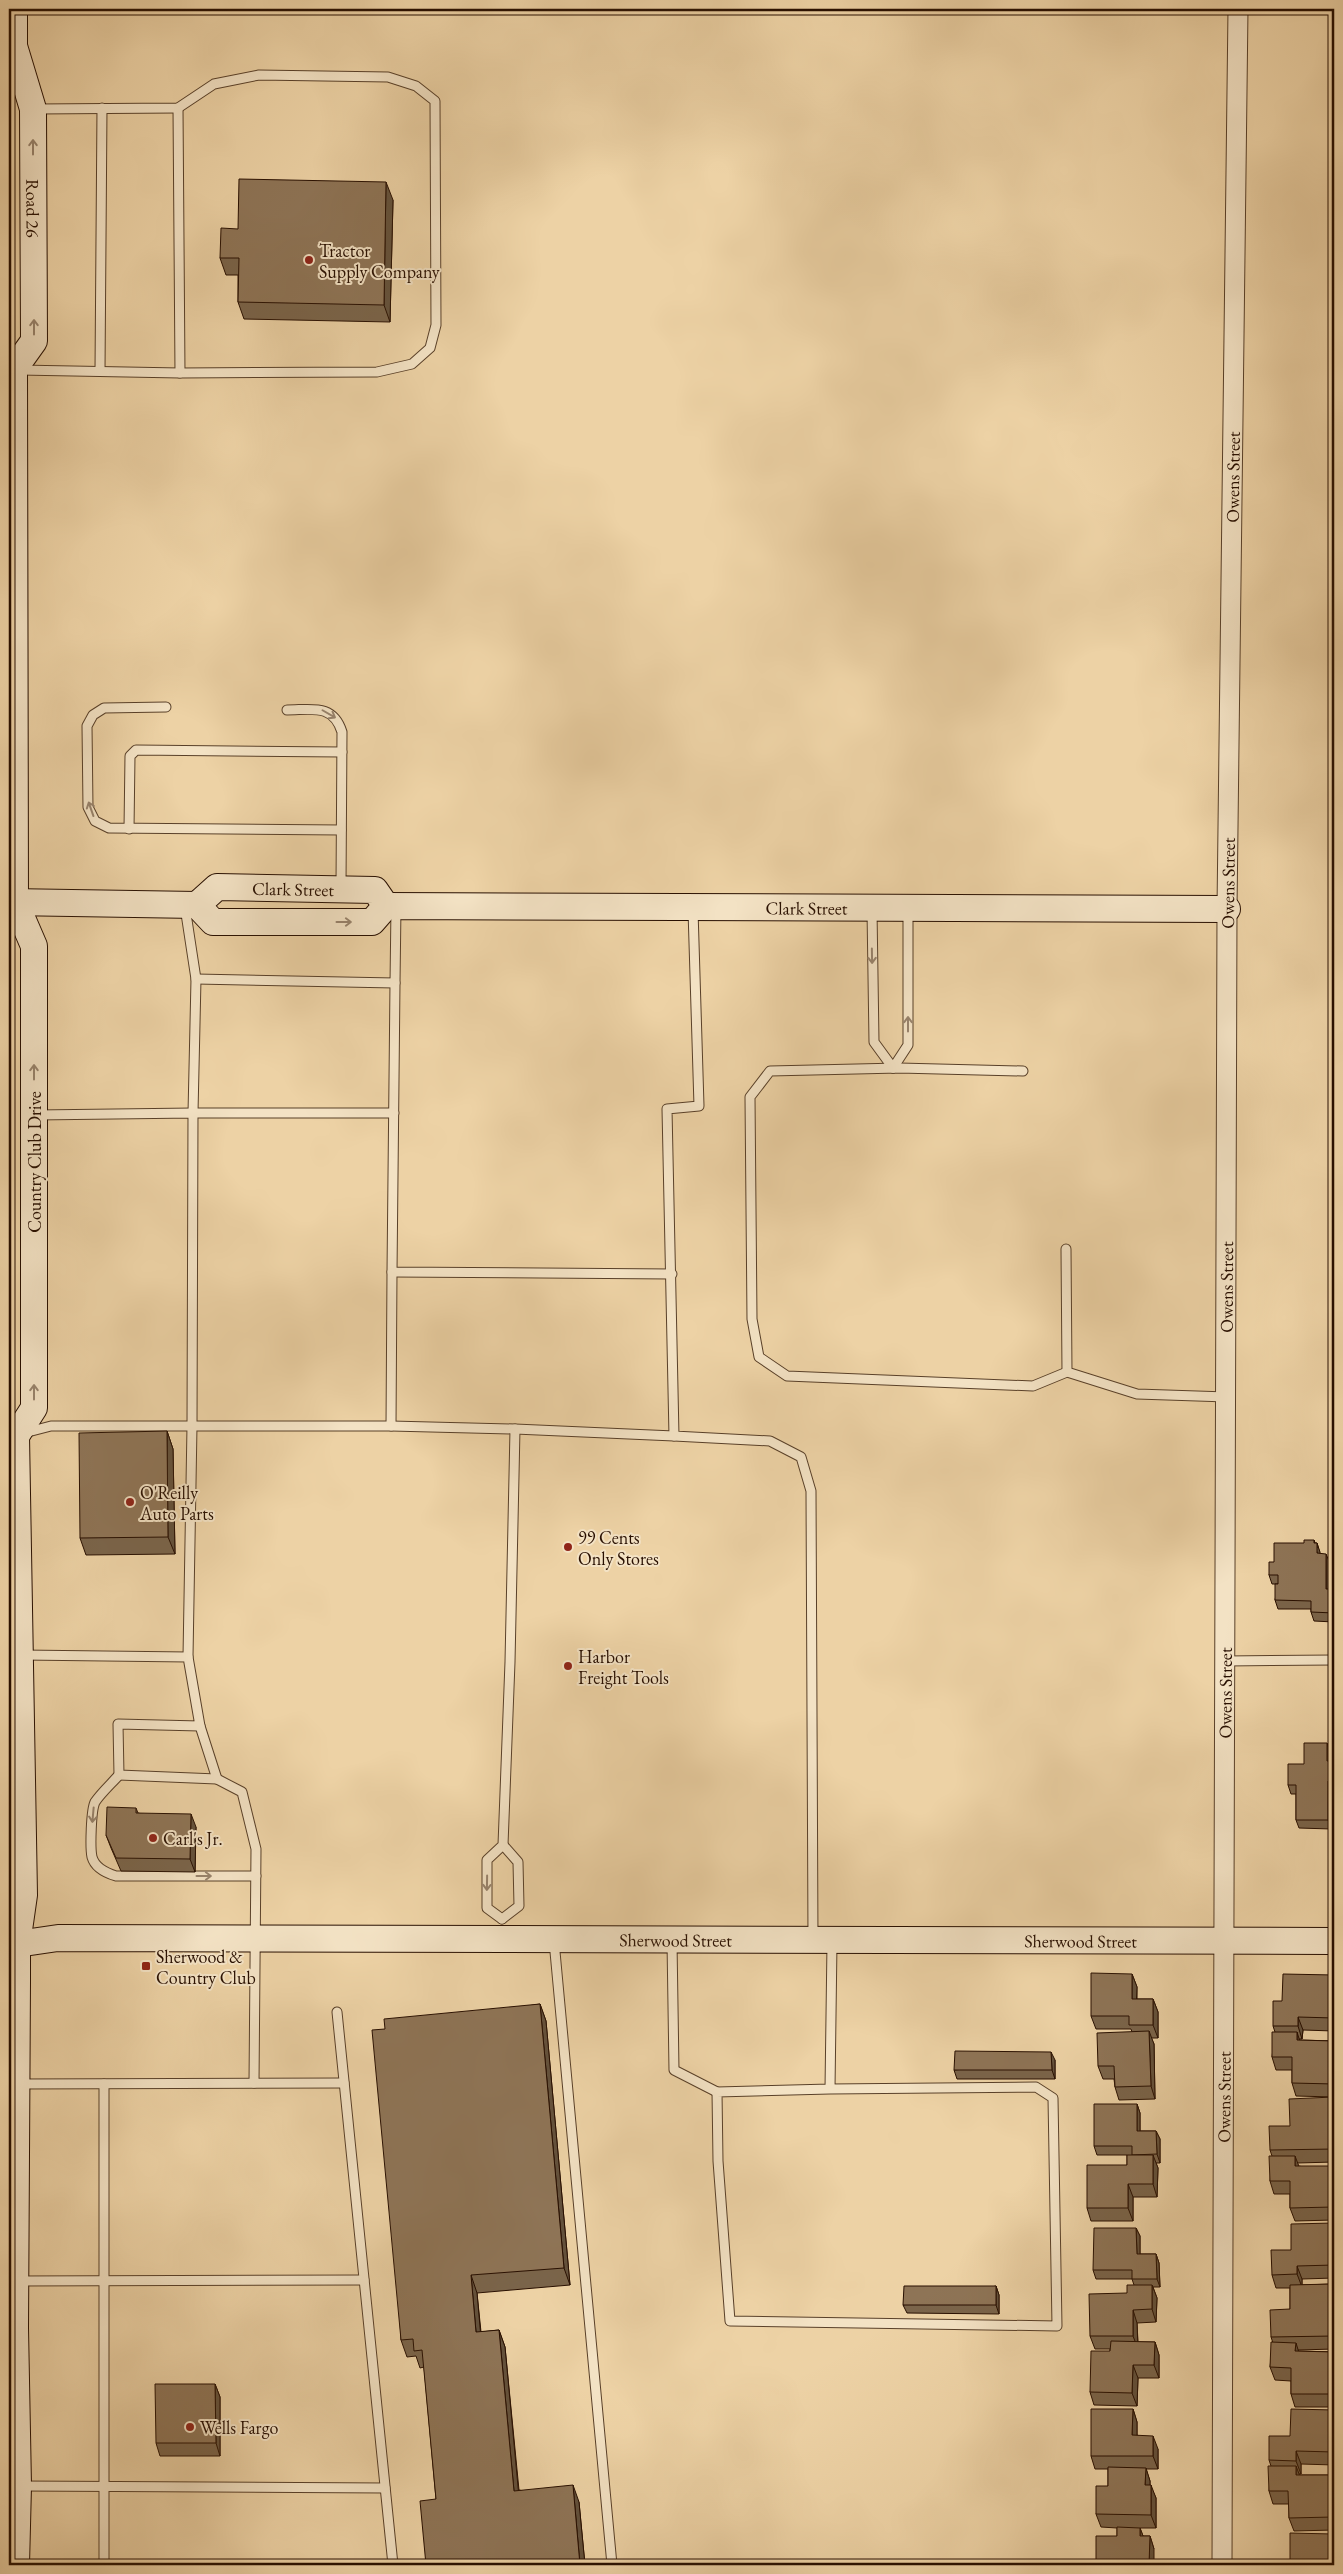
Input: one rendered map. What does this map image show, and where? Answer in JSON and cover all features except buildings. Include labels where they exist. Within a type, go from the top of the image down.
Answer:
[{"type":"street","name":"Road 26","points":[[11,365],[34,341],[33,109],[11,53],[14,9]]},
{"type":"street","name":"Owens Street","points":[[1222,2565],[1227,909],[1238,9]]},
{"type":"street","points":[[11,365],[11,906],[191,906]]},
{"type":"street","name":"Clark Street","points":[[391,906],[375,890],[217,887],[191,906],[213,922],[372,922],[391,906],[1227,909]]},
{"type":"street","points":[[234,922],[239,912],[251,906],[324,906],[337,904],[341,898],[341,889]]},
{"type":"street","name":"Country Club Drive","points":[[11,906],[34,946],[34,1408],[11,1432]]},
{"type":"street","points":[[11,1432],[14,1580],[21,1655],[20,1828],[24,1895],[13,1945],[12,2201],[16,2281],[12,2328],[13,2447],[18,2486],[16,2565]]},
{"type":"street","name":"Sherwood Street","points":[[13,1945],[58,1938],[254,1938],[503,1929],[554,1939],[1334,1941]]},
{"type":"lane","points":[[11,365],[100,371],[180,373],[377,372],[412,364],[430,348],[436,325],[435,101],[416,86],[388,77],[259,76],[214,84],[178,108],[33,109]]},
{"type":"lane","points":[[100,371],[102,108]]},
{"type":"lane","points":[[178,108],[180,373]]},
{"type":"lane","points":[[166,707],[104,708],[93,715],[87,726],[88,807],[95,821],[109,828],[129,829],[342,830]]},
{"type":"lane","points":[[286,710],[324,710],[338,720],[342,732],[341,889]]},
{"type":"lane","points":[[129,829],[130,756],[136,750],[342,752]]},
{"type":"lane","points":[[191,906],[196,980],[188,1657],[200,1726],[217,1780]]},
{"type":"lane","points":[[391,906],[395,983],[391,1426]]},
{"type":"lane","points":[[674,1436],[667,1109],[699,1106],[692,907]]},
{"type":"lane","points":[[872,907],[874,1042],[893,1068]]},
{"type":"lane","points":[[893,1068],[908,1045],[908,907]]},
{"type":"lane","points":[[196,980],[395,983]]},
{"type":"lane","points":[[1023,1071],[893,1068],[770,1071],[750,1097],[752,1319],[759,1357],[787,1376],[1033,1386],[1067,1372],[1137,1394],[1227,1397]]},
{"type":"lane","points":[[34,1115],[394,1113]]},
{"type":"lane","points":[[1066,1249],[1067,1372]]},
{"type":"lane","points":[[392,1272],[672,1274]]},
{"type":"lane","points":[[11,1432],[51,1426],[515,1428],[770,1442],[801,1457],[811,1491],[823,1940],[830,2089]]},
{"type":"lane","points":[[503,1845],[487,1860],[487,1908],[503,1929],[519,1906],[518,1862],[503,1845],[510,1662],[515,1428]]},
{"type":"lane","points":[[21,1655],[188,1657]]},
{"type":"lane","points":[[1226,1661],[1334,1660]]},
{"type":"lane","points":[[200,1726],[118,1724],[119,1775],[95,1802],[92,1811],[92,1857],[98,1867],[106,1874],[116,1876],[256,1876]]},
{"type":"lane","points":[[119,1775],[217,1780],[242,1792],[256,1849],[254,2083]]},
{"type":"lane","points":[[554,1939],[612,2565]]},
{"type":"lane","points":[[672,1939],[674,2070],[717,2092],[1036,2087],[1053,2098],[1057,2326],[730,2321],[718,2162],[717,2092]]},
{"type":"lane","points":[[337,2012],[393,2565]]},
{"type":"lane","points":[[12,2084],[344,2083]]},
{"type":"lane","points":[[104,2084],[104,2565]]},
{"type":"lane","points":[[16,2281],[364,2280]]},
{"type":"lane","points":[[18,2486],[385,2488]]},
{"type":"place","name":"Tractor Supply Company","points":[[309,260]]},
{"type":"place","name":"O'Reilly Auto Parts","points":[[130,1502]]},
{"type":"place","name":"99 Cents Only Stores","points":[[568,1547]]},
{"type":"place","name":"Harbor Freight Tools","points":[[568,1666]]},
{"type":"place","name":"Carl's Jr.","points":[[153,1838]]},
{"type":"place","name":"Sherwood & Country Club","points":[[146,1966]]},
{"type":"place","name":"Wells Fargo","points":[[190,2427]]}]
